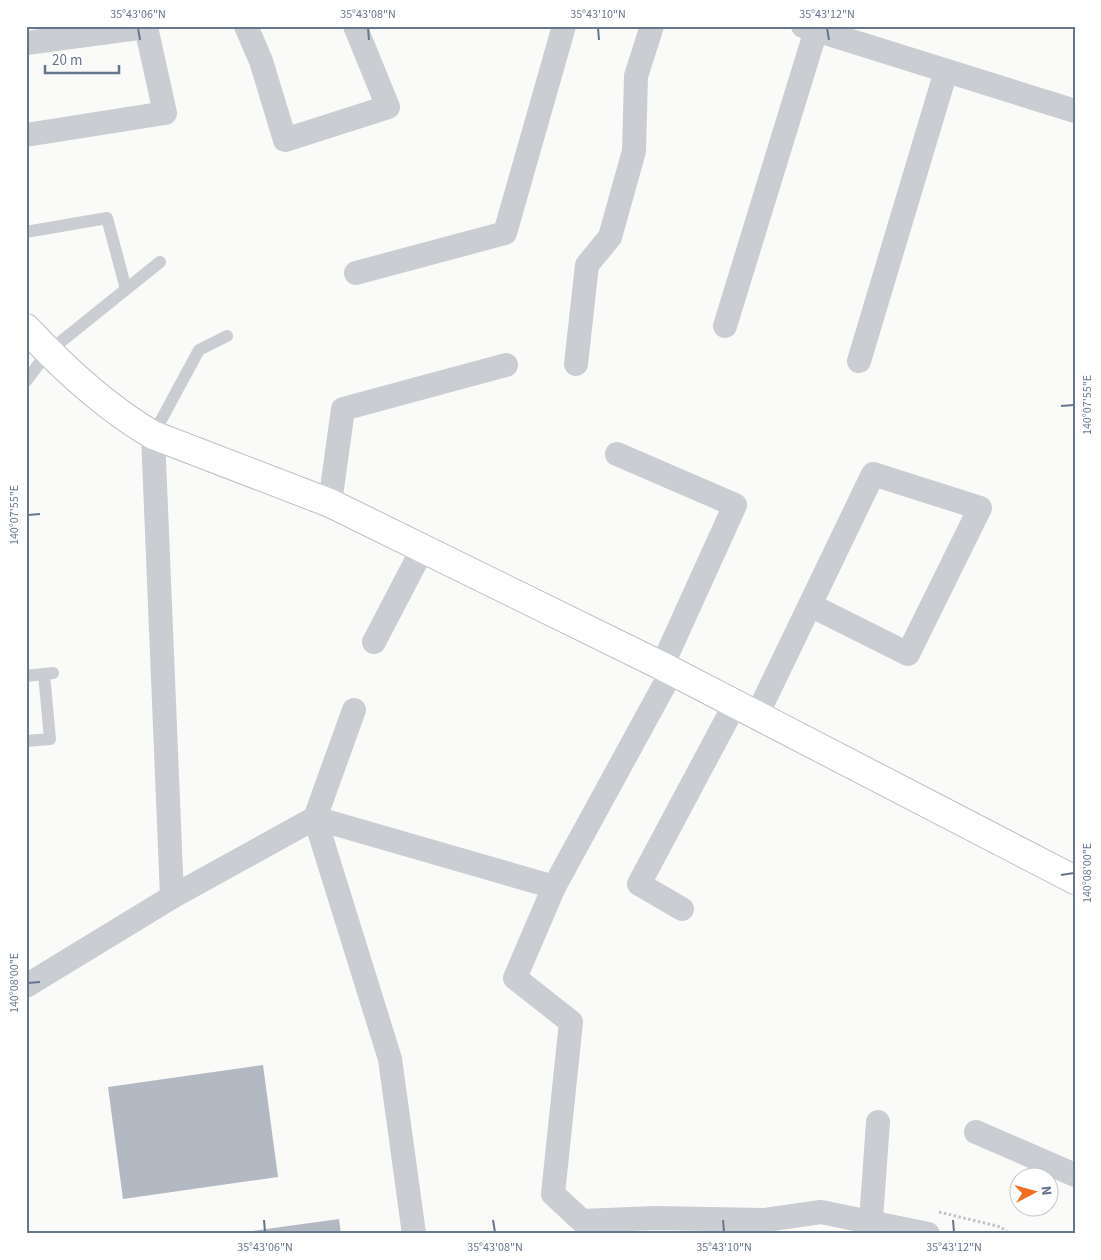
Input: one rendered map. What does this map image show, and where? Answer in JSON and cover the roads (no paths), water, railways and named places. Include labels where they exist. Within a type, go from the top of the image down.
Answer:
[{"type":"street","points":[[246,26],[261,61],[285,140],[388,107],[354,26]]},
{"type":"street","points":[[356,273],[505,233],[564,26]]},
{"type":"street","points":[[576,364],[587,265],[610,237],[634,151],[636,76],[652,26]]},
{"type":"street","points":[[26,43],[146,27],[165,113],[26,135]]},
{"type":"street","points":[[725,326],[810,28],[1075,111]]},
{"type":"street","points":[[859,361],[946,71]]},
{"type":"street","points":[[26,328],[48,352],[104,403],[153,435],[330,503],[667,668],[1075,880]]},
{"type":"street","points":[[330,503],[343,409],[506,365]]},
{"type":"street","points":[[153,435],[172,898]]},
{"type":"street","points":[[617,454],[735,504],[667,668],[554,887],[515,978],[571,1022],[553,1194],[582,1221],[655,1218],[765,1220],[821,1212],[871,1228],[928,1234]]},
{"type":"street","points":[[682,909],[639,884],[810,605],[873,474],[980,508],[908,654],[810,605]]},
{"type":"street","points":[[374,642],[423,548]]},
{"type":"street","points":[[354,710],[315,818],[390,1059],[414,1234]]},
{"type":"street","points":[[26,986],[172,898],[315,818],[554,887]]},
{"type":"street","points":[[871,1228],[878,1122]]},
{"type":"street","points":[[976,1132],[1075,1175]]},
{"type":"lane","points":[[26,232],[106,218],[126,289]]},
{"type":"lane","points":[[26,380],[48,352],[160,262]]},
{"type":"lane","points":[[153,435],[199,350],[227,336]]},
{"type":"lane","points":[[26,676],[48,673],[50,739],[26,741]]}]
